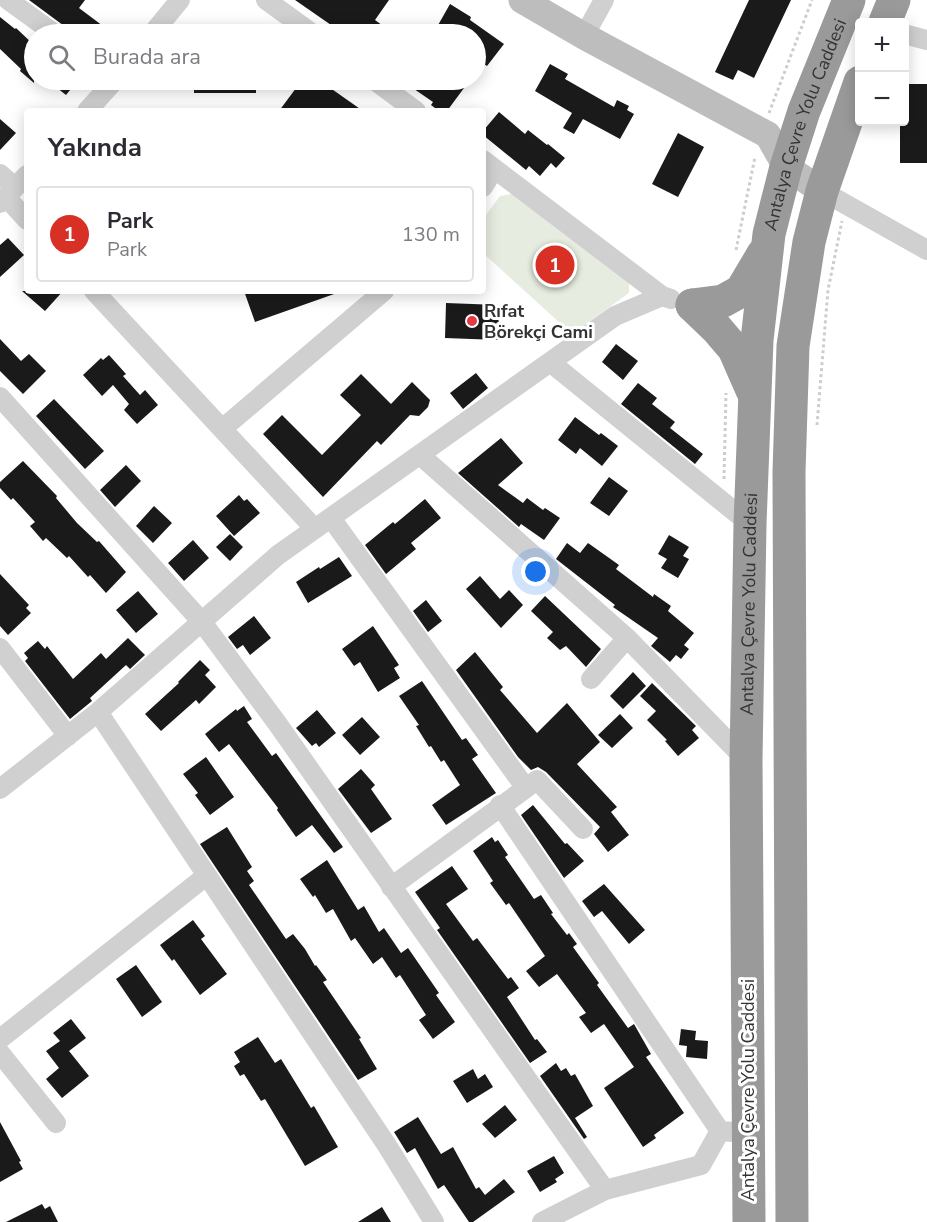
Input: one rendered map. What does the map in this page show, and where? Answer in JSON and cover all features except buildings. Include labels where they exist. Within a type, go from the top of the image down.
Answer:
[{"type":"highway","name":"Antalya Çevre Yolu Caddesi","points":[[749,1222],[734,1132],[757,340],[769,234],[786,167],[804,111],[849,0]]},
{"type":"highway","points":[[887,18],[894,0]]},
{"type":"highway","name":"Antalya Çevre Yolu Caddesi","points":[[792,1222],[789,472],[792,358],[808,242],[834,198],[855,104]]},
{"type":"highway","points":[[677,300],[723,301],[741,291],[767,247]]},
{"type":"highway","points":[[677,300],[717,328],[734,349],[755,397]]},
{"type":"street","points":[[8,0],[41,24]]},
{"type":"street","points":[[160,24],[180,0]]},
{"type":"street","points":[[266,0],[299,24]]},
{"type":"street","points":[[522,0],[759,144],[768,135],[786,167],[834,198],[927,250]]},
{"type":"street","points":[[584,36],[604,0]]},
{"type":"street","points":[[909,35],[927,40]]},
{"type":"street","points":[[90,108],[106,90]]},
{"type":"street","points":[[388,90],[412,108]]},
{"type":"street","points":[[489,164],[677,300]]},
{"type":"street","points":[[0,174],[12,190],[24,214]]},
{"type":"street","points":[[96,294],[222,429],[323,523],[525,788]]},
{"type":"street","points":[[222,429],[380,294]]},
{"type":"street","points":[[0,789],[98,712],[278,555],[615,316],[677,300]]},
{"type":"street","points":[[550,362],[750,524]]},
{"type":"street","points":[[0,397],[202,622],[277,723],[605,1190]]},
{"type":"street","points":[[420,455],[627,638],[746,760]]},
{"type":"street","points":[[591,679],[627,638]]},
{"type":"street","points":[[0,648],[68,736]]},
{"type":"street","points":[[98,712],[388,1147],[434,1222]]},
{"type":"street","points":[[391,887],[537,780],[583,829]]},
{"type":"street","points":[[500,806],[734,1132],[701,1165],[605,1190],[542,1222]]},
{"type":"street","points":[[0,1039],[206,876]]},
{"type":"street","points":[[0,1053],[56,1123]]},
{"type":"path","points":[[759,144],[812,0]]},
{"type":"path","points":[[817,427],[834,198]]},
{"type":"shaded area","points":[[516,193],[629,278],[629,293],[572,334],[486,256],[486,215],[500,196]]},
{"type":"place","name":"Park","points":[[555,265]]},
{"type":"place","name":"Rıfat Börekçi Cami","points":[[472,321]]}]
